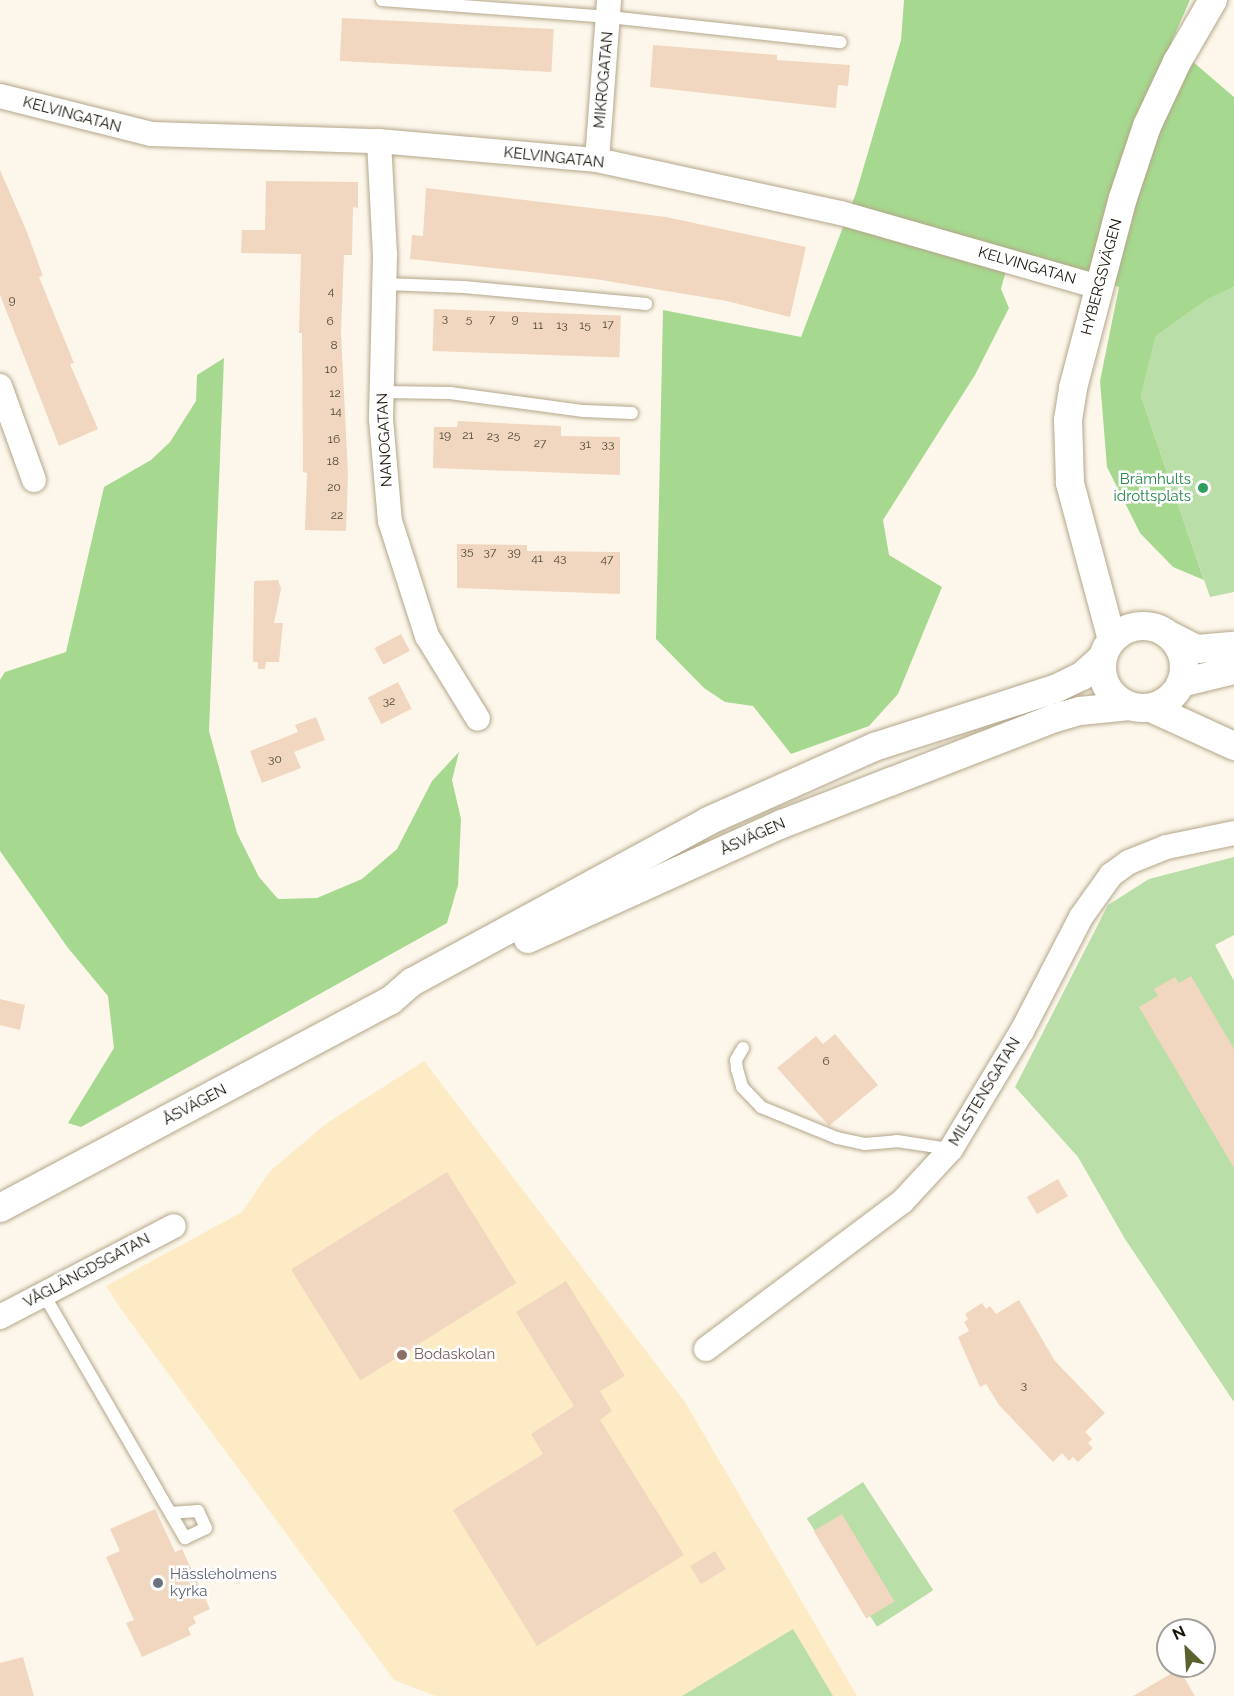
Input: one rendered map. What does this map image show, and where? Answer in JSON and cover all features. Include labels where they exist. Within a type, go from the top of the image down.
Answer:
[{"type":"street","name":"HYBERGSVÄGEN","points":[[1107,649],[1094,569],[1070,483],[1068,420],[1099,287],[1147,126],[1213,0]]},
{"type":"street","name":"MIKROGATAN","points":[[597,160],[609,8]]},
{"type":"street","name":"KELVINGATAN","points":[[0,96],[152,134],[380,141],[597,160],[842,213],[1099,287]]},
{"type":"street","name":"NANOGATAN","points":[[380,141],[385,284],[382,393],[390,520],[427,636],[478,719]]},
{"type":"street","points":[[0,386],[34,480]]},
{"type":"street","name":"HYBERGSVÄGEN","points":[[1094,569],[1122,603],[1161,632]]},
{"type":"street","points":[[1234,646],[1197,649],[1161,632],[1126,629],[1107,649],[1102,672],[1109,690],[1140,707],[1192,729],[1206,731],[1234,746]]},
{"type":"street","points":[[1140,707],[1171,698],[1181,684],[1184,661],[1161,632]]},
{"type":"street","name":"ÅSVÄGEN","points":[[0,1208],[390,1001],[412,982],[708,821],[874,747],[1055,689],[1082,676],[1107,649]]},
{"type":"street","points":[[1181,684],[1234,670]]},
{"type":"street","points":[[1181,684],[1206,731]]},
{"type":"street","name":"ÅSVÄGEN","points":[[390,1001],[417,996],[544,931],[793,819],[1055,718],[1080,711],[1140,707]]},
{"type":"street","name":"MILSTENSGATAN","points":[[706,1349],[902,1202],[951,1149],[1022,1031],[1081,917],[1111,875],[1130,862],[1166,847],[1234,832]]},
{"type":"street","name":"VÅGLÄNGDSGATAN","points":[[0,1317],[174,1226]]},
{"type":"lane","points":[[382,0],[609,8],[842,42]]},
{"type":"lane","points":[[385,284],[464,287],[646,304]]},
{"type":"lane","points":[[382,393],[450,393],[584,411],[632,413]]},
{"type":"lane","points":[[743,1048],[736,1060],[742,1087],[761,1107],[837,1138],[865,1144],[897,1142],[951,1149]]},
{"type":"lane","points":[[43,1293],[171,1514]]},
{"type":"shaded area","name":"Bodaskolan","points":[[424,1061],[685,1402],[857,1696],[436,1696],[394,1680],[120,1308],[106,1286],[242,1212],[270,1171],[327,1123]]},
{"type":"green space","points":[[904,0],[1190,0],[1171,43],[1234,97],[1234,287],[1208,299],[1156,336],[1141,396],[1204,580],[1173,567],[1140,533],[1107,467],[1100,381],[1119,287],[1011,252],[1001,289],[1009,308],[975,375],[883,520],[889,555],[942,587],[898,694],[869,726],[791,754],[753,706],[725,702],[704,688],[656,639],[663,310],[801,337],[856,193],[901,40]]},
{"type":"green space","name":"Brämhults idrottsplats","points":[[1234,287],[1234,592],[1210,597],[1141,396],[1156,336],[1208,299]]},
{"type":"green space","points":[[224,358],[209,731],[237,833],[259,877],[278,899],[317,898],[362,879],[397,849],[432,781],[459,752],[452,780],[461,819],[458,885],[447,923],[81,1127],[68,1123],[114,1048],[108,996],[68,948],[0,851],[0,680],[5,672],[66,652],[104,487],[151,460],[170,442],[196,401],[197,375]]},
{"type":"green space","points":[[1234,857],[1234,935],[1215,945],[1234,981],[1234,1402],[1125,1239],[1078,1157],[1015,1087],[1108,905],[1149,879]]},
{"type":"green space","points":[[863,1482],[933,1590],[877,1627],[807,1518]]},
{"type":"green space","points":[[793,1629],[833,1696],[682,1696]]},
{"type":"building","points":[[342,18],[554,29],[551,72],[340,61]]},
{"type":"building","points":[[653,45],[777,55],[777,60],[850,65],[848,86],[838,85],[836,108],[650,87]]},
{"type":"building","points":[[0,170],[27,232],[43,276],[39,277],[74,363],[70,364],[98,429],[59,446],[0,295]]},
{"type":"building","points":[[266,181],[358,182],[358,208],[353,207],[352,255],[344,255],[341,333],[348,474],[346,531],[305,530],[307,473],[303,472],[302,333],[299,333],[301,254],[241,253],[242,230],[265,230]]},
{"type":"building","points":[[426,188],[666,217],[806,247],[790,317],[727,301],[595,279],[410,259],[412,235],[423,236]]},
{"type":"building","points":[[434,309],[621,316],[619,358],[433,351]]},
{"type":"building","points":[[458,421],[561,426],[561,436],[620,437],[620,475],[433,468],[434,427],[457,427]]},
{"type":"building","points":[[457,544],[527,545],[527,551],[620,552],[620,594],[457,588]]},
{"type":"building","points":[[278,580],[281,589],[274,623],[283,623],[279,662],[266,662],[265,669],[258,669],[258,662],[253,662],[254,581]]},
{"type":"building","points":[[401,634],[410,651],[383,665],[375,648]]},
{"type":"building","points":[[398,682],[412,709],[381,724],[368,697]]},
{"type":"building","points":[[316,717],[325,740],[294,752],[301,768],[262,783],[250,751],[298,732],[295,725]]},
{"type":"building","points":[[1191,976],[1234,1049],[1234,1168],[1139,1007],[1158,996],[1154,989],[1175,977],[1179,983]]},
{"type":"building","points":[[0,999],[25,1005],[20,1030],[0,1025]]},
{"type":"building","points":[[835,1034],[878,1085],[829,1126],[777,1068],[816,1036],[823,1044]]},
{"type":"building","points":[[447,1172],[516,1283],[360,1381],[291,1270]]},
{"type":"building","points":[[1058,1179],[1068,1196],[1037,1214],[1027,1197]]},
{"type":"building","points":[[566,1281],[625,1376],[600,1391],[612,1411],[600,1420],[684,1555],[537,1646],[453,1510],[543,1454],[531,1434],[574,1406],[516,1312]]},
{"type":"building","points":[[1019,1300],[1055,1361],[1105,1413],[1085,1432],[1092,1439],[1088,1443],[1093,1448],[1078,1462],[1073,1457],[1069,1461],[1062,1453],[1053,1462],[999,1405],[986,1384],[980,1387],[958,1337],[969,1331],[964,1322],[968,1319],[965,1314],[982,1303],[986,1309],[990,1306],[996,1314]]},
{"type":"building","name":"Hässleholmens kyrka","points":[[155,1509],[175,1552],[182,1549],[210,1609],[193,1617],[196,1623],[188,1628],[191,1635],[142,1657],[126,1623],[134,1620],[106,1557],[120,1551],[110,1529]]},
{"type":"building","points":[[842,1514],[895,1601],[866,1618],[814,1531]]},
{"type":"building","points":[[715,1551],[726,1569],[701,1584],[690,1566]]},
{"type":"building","points":[[23,1657],[34,1696],[0,1696],[0,1663]]},
{"type":"building","points":[[1164,1678],[1184,1678],[1195,1696],[1133,1696]]},
{"type":"place","name":"Brämhults idrottsplats","points":[[1203,488]]},
{"type":"place","name":"Bodaskolan","points":[[402,1355]]},
{"type":"place","name":"Hässleholmens kyrka","points":[[158,1583]]}]
